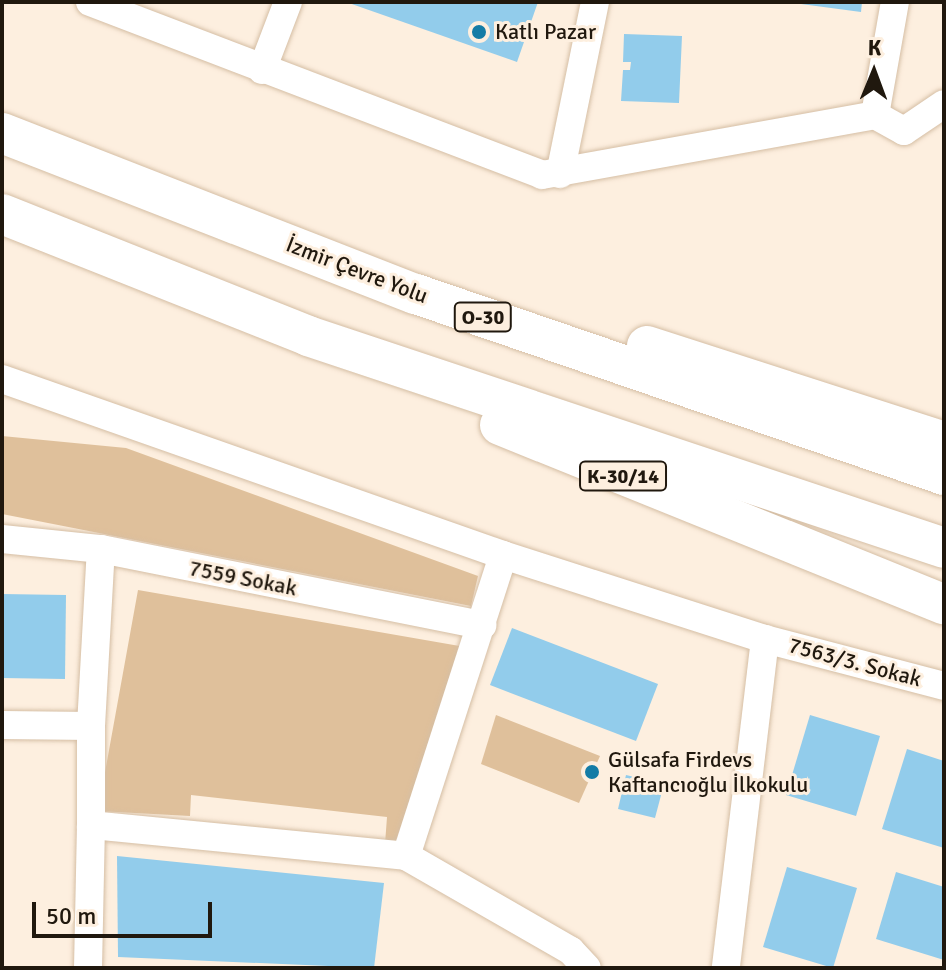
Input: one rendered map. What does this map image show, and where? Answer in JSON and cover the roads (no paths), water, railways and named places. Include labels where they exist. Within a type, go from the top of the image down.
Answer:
[{"type":"highway","name":"İzmir Çevre Yolu","points":[[15,137],[416,294],[944,475]]},
{"type":"highway","points":[[7,216],[308,336],[944,548]]},
{"type":"highway","points":[[416,294],[532,305],[944,442]]},
{"type":"highway","name":"K-30/14","points":[[308,336],[399,384],[944,604]]},
{"type":"street","points":[[90,2],[542,175],[875,115],[904,131],[944,104]]},
{"type":"street","points":[[262,70],[288,2]]},
{"type":"street","points":[[560,174],[595,2]]},
{"type":"street","points":[[875,115],[895,2]]},
{"type":"street","name":"7563/3. Sokak","points":[[2,379],[503,555],[765,639],[944,686]]},
{"type":"street","name":"7559 Sokak","points":[[2,539],[101,549],[483,625]]},
{"type":"street","points":[[88,968],[91,726],[101,549]]},
{"type":"street","points":[[406,856],[483,625],[503,555]]},
{"type":"street","points":[[726,968],[765,639]]},
{"type":"street","points":[[2,725],[91,726]]},
{"type":"street","points":[[91,825],[406,856],[571,951],[587,968]]},
{"type":"place","name":"Katlı Pazar","points":[[479,32]]},
{"type":"place","name":"Gülsafa Firdevs Kaftancıoğlu İlkokulu","points":[[592,772]]}]
